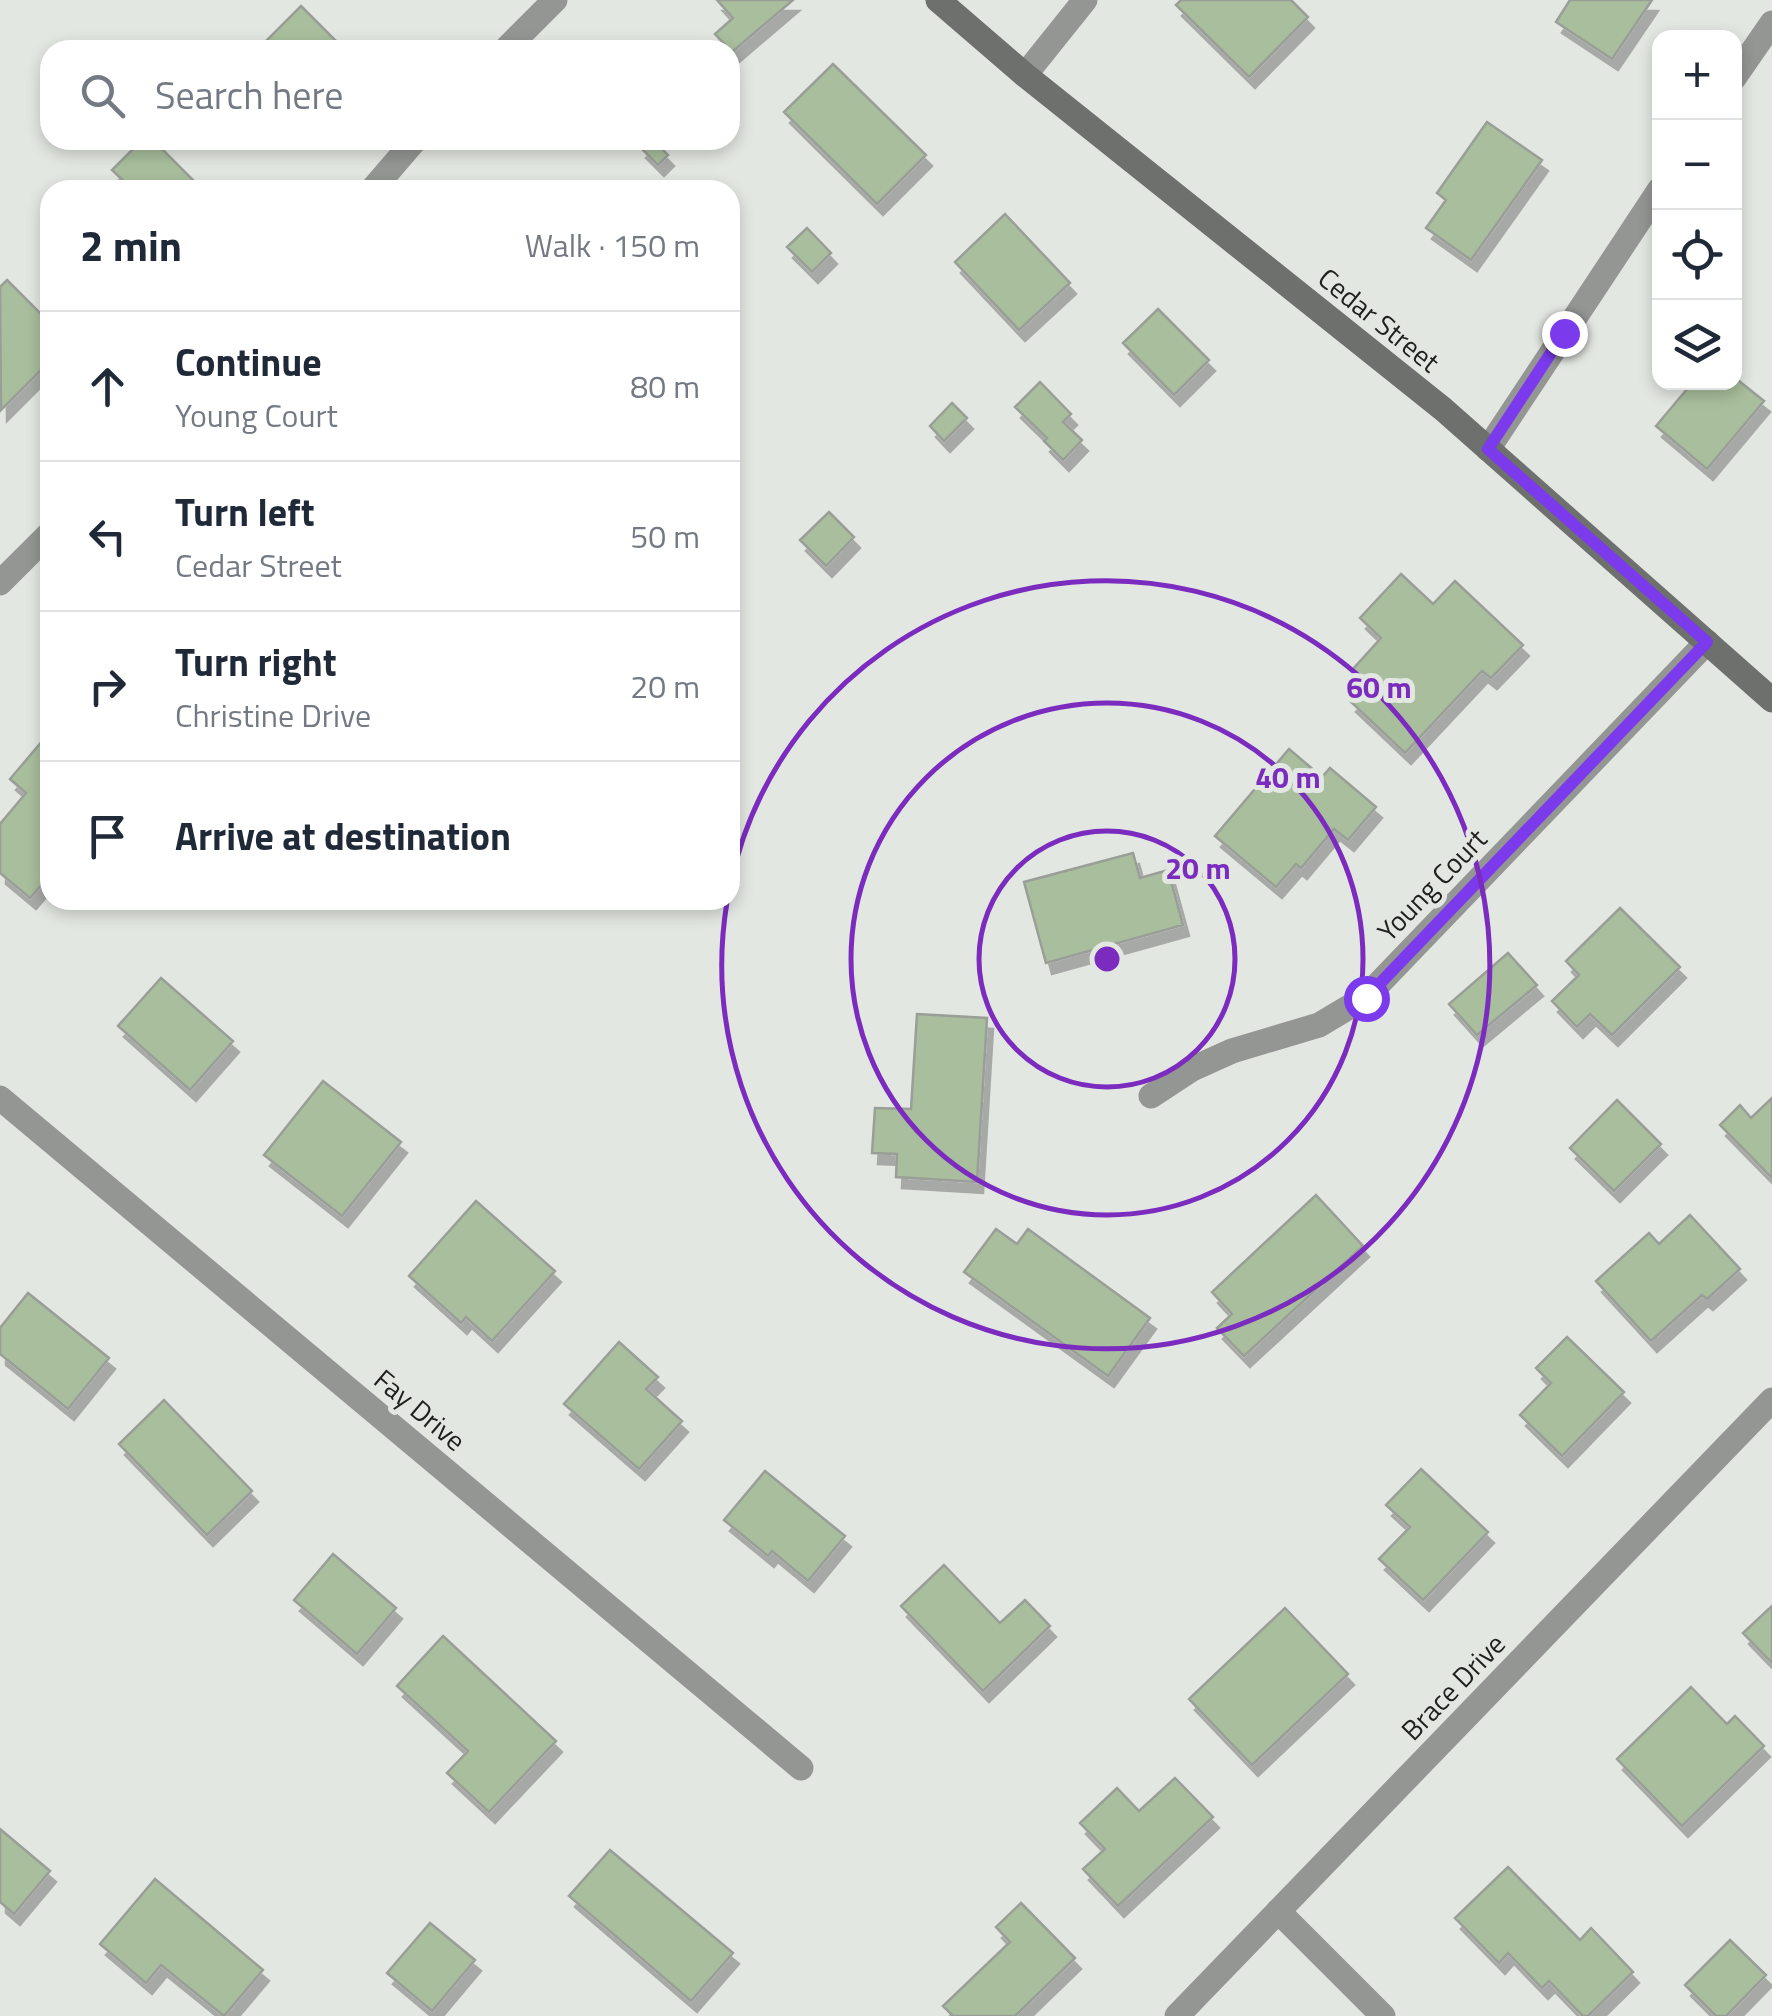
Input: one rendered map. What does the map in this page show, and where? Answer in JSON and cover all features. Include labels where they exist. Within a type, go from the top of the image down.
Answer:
[{"type":"street","points":[[515,40],[555,0]]},
{"type":"street","name":"Cedar Street","points":[[938,0],[1025,75],[1443,409],[1772,700]]},
{"type":"street","points":[[1025,75],[1085,0]]},
{"type":"street","points":[[1742,66],[1772,23]]},
{"type":"street","points":[[381,180],[406,150]]},
{"type":"street","points":[[1488,449],[1652,201]]},
{"type":"street","points":[[0,583],[40,543]]},
{"type":"street","name":"Young Court","points":[[1151,1096],[1218,1057],[1319,1025],[1366,998],[1707,642]]},
{"type":"street","name":"Fay Drive","points":[[0,1098],[802,1768]]},
{"type":"street","name":"Brace Drive","points":[[1177,2016],[1772,1400]]},
{"type":"street","points":[[1278,1911],[1383,2016]]},
{"type":"building","points":[[717,0],[793,0],[740,45],[740,40],[721,40],[715,34],[733,18]]},
{"type":"building","points":[[1181,0],[1291,0],[1308,17],[1249,77],[1176,5]]},
{"type":"building","points":[[1570,0],[1652,0],[1612,59],[1556,22]]},
{"type":"building","points":[[301,6],[335,40],[267,40]]},
{"type":"building","points":[[833,64],[926,155],[877,204],[784,112]]},
{"type":"building","points":[[1487,122],[1542,160],[1471,260],[1426,228],[1446,200],[1437,193]]},
{"type":"building","points":[[132,150],[163,150],[193,180],[122,180],[112,170]]},
{"type":"building","points":[[643,150],[663,150],[668,155],[658,165]]},
{"type":"building","points":[[1005,214],[1070,283],[1019,330],[955,262]]},
{"type":"building","points":[[807,228],[831,253],[812,272],[787,247]]},
{"type":"building","points":[[7,280],[40,313],[40,371],[1,410],[0,287]]},
{"type":"building","points":[[1158,309],[1209,360],[1174,395],[1123,343]]},
{"type":"building","points":[[1040,382],[1071,414],[1063,422],[1082,440],[1063,460],[1015,407]]},
{"type":"building","points":[[1742,383],[1764,401],[1707,469],[1656,426],[1686,390],[1742,390]]},
{"type":"building","points":[[952,403],[967,418],[944,441],[930,426]]},
{"type":"building","points":[[829,512],[854,537],[826,566],[800,540]]},
{"type":"building","points":[[1401,574],[1433,604],[1455,581],[1523,645],[1491,678],[1482,671],[1405,753],[1350,701],[1367,682],[1353,669],[1381,638],[1360,618]]},
{"type":"building","points":[[40,744],[40,886],[30,898],[0,873],[0,824],[26,793],[10,779]]},
{"type":"building","points":[[1289,749],[1322,777],[1330,768],[1376,807],[1348,840],[1334,829],[1301,868],[1296,864],[1276,887],[1215,836]]},
{"type":"building","points":[[1133,853],[1140,878],[1168,870],[1183,925],[1046,963],[1024,882]]},
{"type":"building","points":[[1620,908],[1680,967],[1612,1035],[1590,1014],[1577,1027],[1552,1001],[1579,975],[1566,961]]},
{"type":"building","points":[[1508,953],[1537,985],[1477,1035],[1449,1004]]},
{"type":"building","points":[[161,978],[233,1041],[190,1090],[118,1026]]},
{"type":"building","points":[[917,1014],[987,1018],[977,1182],[896,1177],[897,1154],[872,1153],[875,1108],[911,1109]]},
{"type":"building","points":[[323,1081],[401,1142],[342,1216],[264,1155]]},
{"type":"building","points":[[1772,1098],[1772,1178],[1720,1125],[1740,1105],[1751,1118]]},
{"type":"building","points":[[1617,1100],[1661,1144],[1614,1191],[1570,1148]]},
{"type":"building","points":[[1316,1195],[1363,1246],[1244,1356],[1217,1328],[1232,1314],[1212,1292]]},
{"type":"building","points":[[476,1201],[555,1271],[492,1341],[466,1317],[461,1323],[409,1276]]},
{"type":"building","points":[[1690,1215],[1740,1269],[1707,1299],[1702,1295],[1651,1341],[1596,1281],[1649,1233],[1659,1244]]},
{"type":"building","points":[[996,1229],[1017,1244],[1028,1229],[1150,1318],[1108,1376],[964,1272]]},
{"type":"building","points":[[28,1293],[109,1358],[68,1409],[0,1354],[0,1328]]},
{"type":"building","points":[[1567,1337],[1624,1392],[1562,1456],[1520,1415],[1551,1383],[1536,1368]]},
{"type":"building","points":[[619,1342],[658,1377],[646,1389],[682,1421],[639,1469],[564,1404]]},
{"type":"building","points":[[164,1400],[252,1491],[207,1535],[119,1444]]},
{"type":"building","points":[[1421,1469],[1488,1532],[1423,1600],[1379,1559],[1410,1527],[1386,1505]]},
{"type":"building","points":[[765,1471],[845,1536],[808,1581],[772,1551],[768,1556],[724,1520]]},
{"type":"building","points":[[333,1554],[396,1608],[357,1654],[294,1600]]},
{"type":"building","points":[[944,1565],[1000,1623],[1025,1600],[1050,1626],[983,1691],[901,1606]]},
{"type":"building","points":[[1772,1606],[1772,1663],[1743,1633]]},
{"type":"building","points":[[1285,1608],[1348,1674],[1252,1765],[1189,1699]]},
{"type":"building","points":[[443,1636],[556,1741],[489,1812],[447,1773],[468,1751],[397,1686]]},
{"type":"building","points":[[1691,1687],[1727,1724],[1735,1716],[1764,1746],[1682,1826],[1617,1759]]},
{"type":"building","points":[[1175,1778],[1213,1817],[1118,1906],[1083,1869],[1105,1849],[1080,1823],[1117,1788],[1139,1811]]},
{"type":"building","points":[[0,1829],[50,1871],[14,1914],[0,1902]]},
{"type":"building","points":[[610,1850],[733,1953],[691,2001],[569,1896]]},
{"type":"building","points":[[1508,1867],[1580,1940],[1591,1928],[1633,1972],[1588,2016],[1583,2016],[1549,1981],[1542,1988],[1508,1953],[1499,1963],[1455,1918]]},
{"type":"building","points":[[155,1879],[263,1970],[224,2016],[161,1965],[146,1983],[100,1944]]},
{"type":"building","points":[[1021,1903],[1075,1958],[1015,2016],[953,2016],[943,2006],[1010,1942],[996,1927]]},
{"type":"building","points":[[430,1923],[475,1960],[432,2011],[387,1973]]},
{"type":"building","points":[[1730,1940],[1766,1975],[1726,2016],[1716,2016],[1685,1985]]},
{"type":"route","points":[[1366,998],[1707,642],[1488,449],[1564,333]]}]
